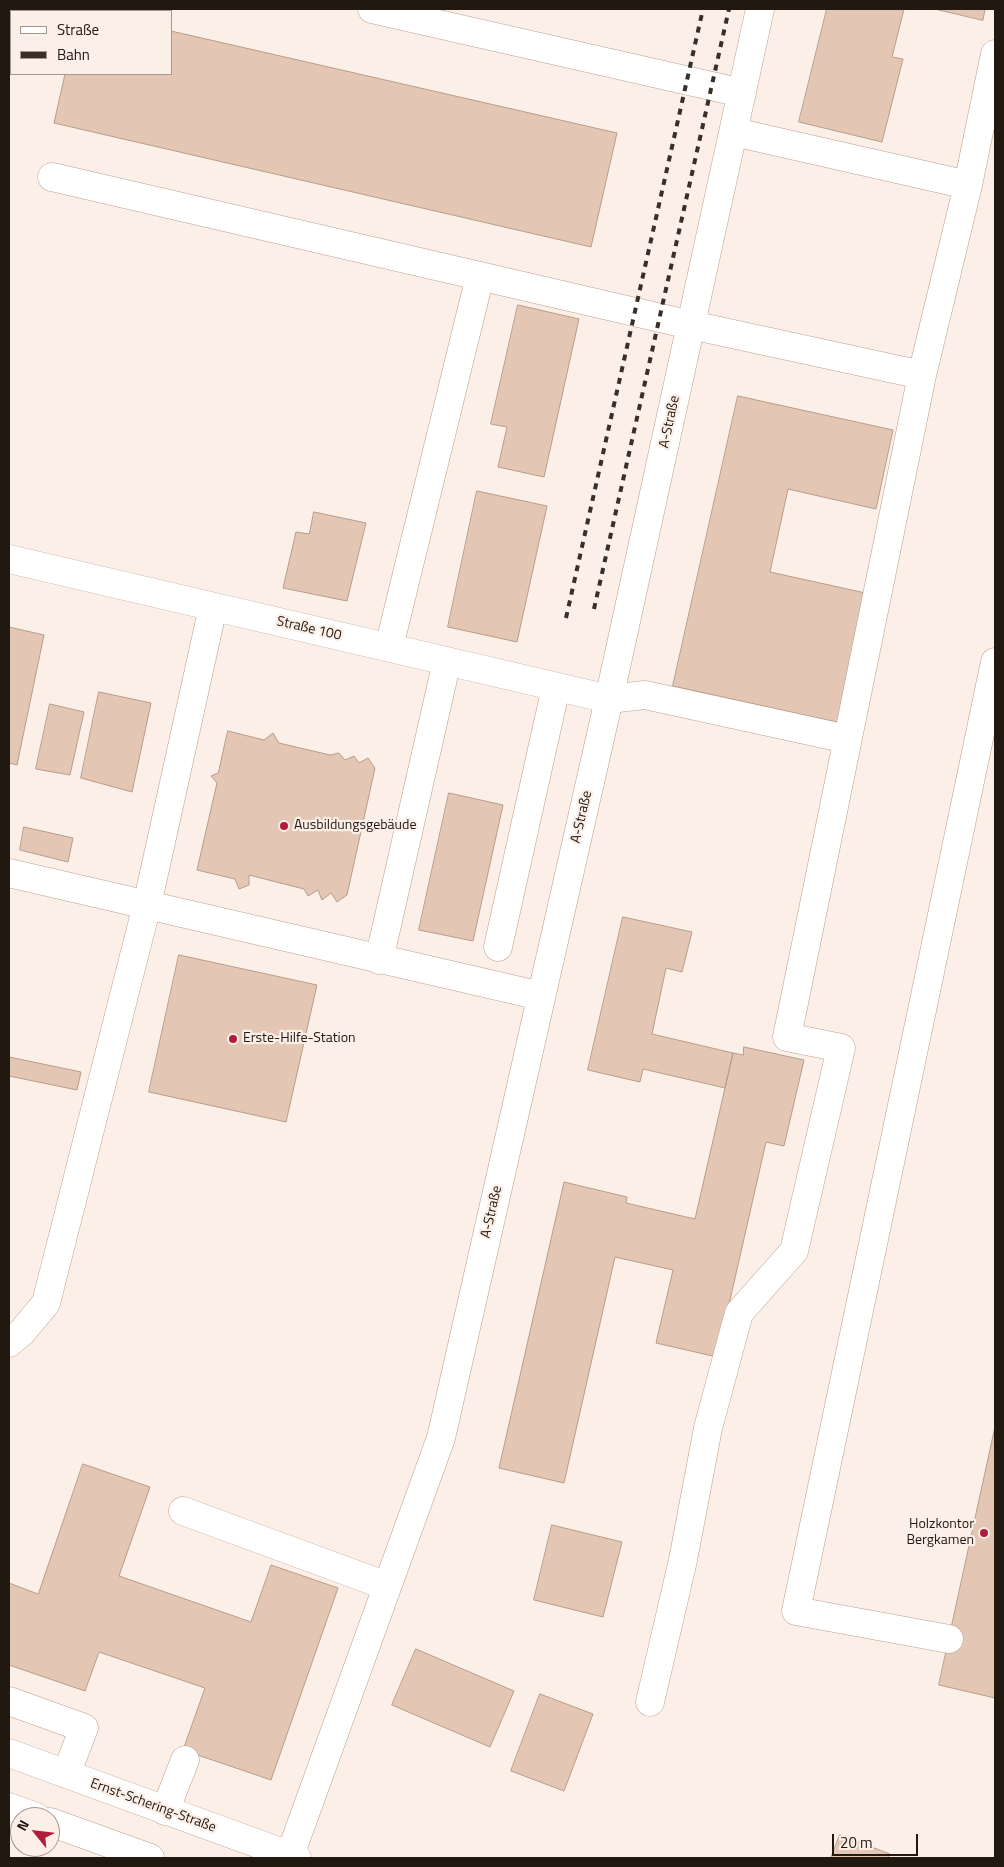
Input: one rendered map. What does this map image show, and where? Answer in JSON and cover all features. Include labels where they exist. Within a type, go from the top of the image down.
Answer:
[{"type":"street","points":[[372,9],[742,93]]},
{"type":"street","name":"A-Straße","points":[[292,1857],[387,1586],[442,1438],[540,996],[609,699],[760,9]]},
{"type":"street","points":[[650,1702],[683,1560],[708,1428],[739,1313],[794,1251],[841,1048],[787,1037],[922,375],[968,185],[995,54]]},
{"type":"street","points":[[734,132],[968,185]]},
{"type":"street","points":[[52,178],[691,325],[922,375]]},
{"type":"street","points":[[389,647],[480,276]]},
{"type":"street","name":"Straße 100","points":[[9,559],[609,699],[646,695],[847,739]]},
{"type":"street","points":[[9,1342],[22,1332],[46,1303],[147,905],[213,607]]},
{"type":"street","points":[[379,960],[447,661]]},
{"type":"street","points":[[949,1639],[796,1611],[995,662]]},
{"type":"street","points":[[498,947],[556,687]]},
{"type":"street","points":[[9,873],[540,996]]},
{"type":"street","points":[[183,1511],[387,1586]]},
{"type":"street","points":[[9,1701],[84,1728],[66,1774]]},
{"type":"street","name":"Ernst-Schering-Straße","points":[[9,1753],[292,1857]]},
{"type":"street","points":[[165,1811],[186,1760]]},
{"type":"street","points":[[60,1826],[150,1858]]},
{"type":"building","points":[[827,9],[904,9],[892,57],[903,59],[882,142],[799,122]]},
{"type":"building","points":[[935,9],[985,9],[983,20]]},
{"type":"building","points":[[172,31],[617,133],[591,247],[54,123],[65,75],[172,75]]},
{"type":"building","points":[[518,305],[579,319],[544,477],[498,467],[507,427],[491,424]]},
{"type":"building","points":[[738,396],[893,430],[876,509],[788,489],[770,572],[870,594],[841,723],[673,686]]},
{"type":"building","points":[[477,491],[547,506],[517,642],[448,627]]},
{"type":"building","points":[[314,512],[366,523],[347,601],[283,588],[296,532],[309,534]]},
{"type":"building","points":[[9,627],[44,635],[17,765],[9,763]]},
{"type":"building","points":[[99,692],[151,703],[132,792],[81,778]]},
{"type":"building","points":[[50,704],[84,712],[70,775],[36,769]]},
{"type":"building","name":"Ausbildungsgebäude","points":[[228,731],[264,740],[273,733],[279,743],[330,755],[339,753],[345,760],[354,756],[359,763],[368,758],[375,768],[347,895],[337,902],[331,893],[322,900],[318,890],[308,896],[304,889],[249,875],[249,885],[239,889],[235,879],[197,870],[217,783],[211,776],[218,773]]},
{"type":"building","points":[[449,793],[503,805],[473,941],[419,930]]},
{"type":"building","points":[[24,827],[73,838],[68,862],[20,850]]},
{"type":"building","points":[[623,917],[692,932],[682,972],[666,968],[652,1034],[733,1053],[725,1088],[643,1069],[640,1082],[588,1070]]},
{"type":"building","name":"Erste-Hilfe-Station","points":[[179,955],[317,985],[286,1122],[149,1092]]},
{"type":"building","points":[[744,1047],[804,1060],[784,1146],[766,1142],[717,1357],[656,1343],[673,1270],[615,1257],[564,1483],[499,1468],[564,1182],[627,1197],[626,1203],[695,1219],[733,1053],[743,1055]]},
{"type":"building","points":[[9,1057],[81,1072],[77,1090],[9,1076]]},
{"type":"building","name":"Holzkontor Bergkamen","points":[[995,1427],[995,1698],[939,1685]]},
{"type":"building","points":[[83,1464],[150,1487],[119,1576],[251,1622],[271,1565],[338,1588],[271,1780],[183,1750],[205,1688],[99,1652],[85,1691],[9,1665],[9,1583],[38,1594]]},
{"type":"building","points":[[552,1525],[622,1542],[603,1617],[534,1600]]},
{"type":"building","points":[[416,1649],[514,1691],[490,1747],[392,1705]]},
{"type":"building","points":[[540,1694],[593,1714],[564,1791],[511,1771]]},
{"type":"building","points":[[840,1835],[890,1854],[888,1858],[831,1858]]},
{"type":"railway","points":[[566,618],[703,9]]},
{"type":"railway","points":[[594,609],[729,9]]},
{"type":"place","name":"Ausbildungsgebäude","points":[[284,826]]},
{"type":"place","name":"Erste-Hilfe-Station","points":[[233,1039]]},
{"type":"place","name":"Holzkontor Bergkamen","points":[[984,1533]]}]
